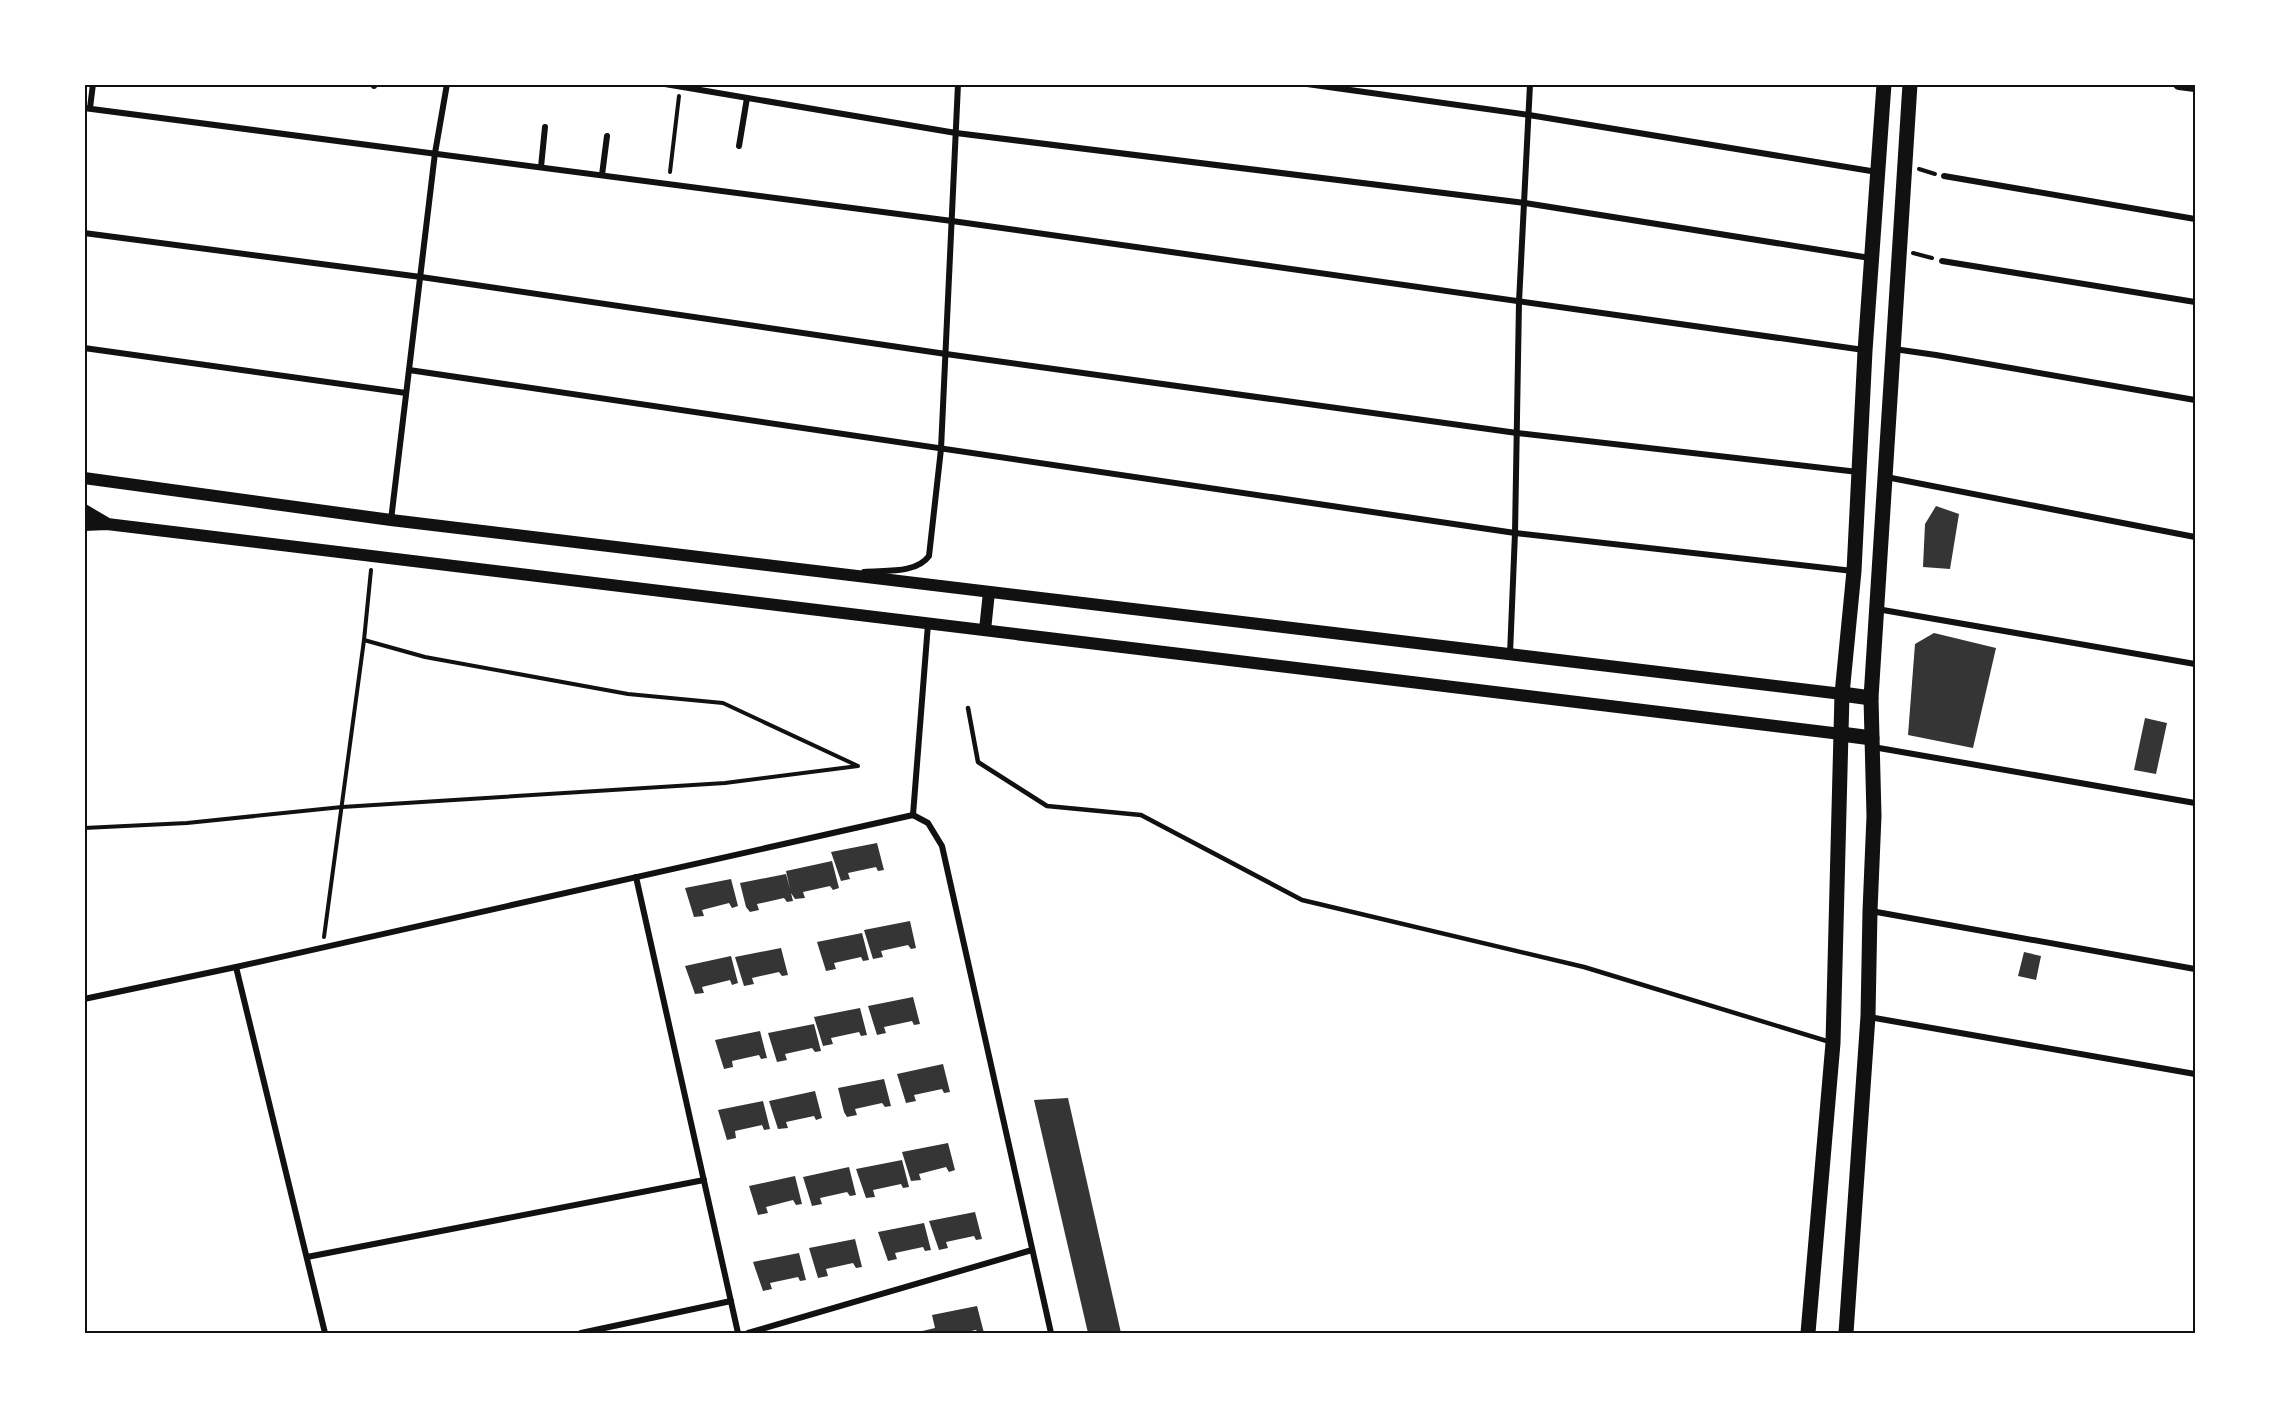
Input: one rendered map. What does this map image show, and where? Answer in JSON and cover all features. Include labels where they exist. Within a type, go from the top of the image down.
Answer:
[{"type":"main road","points":[[1808,1333],[1833,1043],[1842,694],[1854,571],[1884,84]]},
{"type":"main road","points":[[1846,1333],[1868,1016],[1874,816],[1871,698],[1910,84]]},
{"type":"main road","points":[[2179,84],[2195,86]]},
{"type":"main road","points":[[84,479],[391,520],[1871,698]]},
{"type":"main road","points":[[84,510],[107,524]]},
{"type":"main road","points":[[84,525],[107,524],[1841,734],[1872,743]]},
{"type":"main road","points":[[986,630],[989,592]]},
{"type":"street","points":[[93,84],[87,108],[952,221],[1866,351]]},
{"type":"street","points":[[391,520],[435,153],[447,84]]},
{"type":"street","points":[[665,84],[956,133],[1525,203],[1873,258]]},
{"type":"street","points":[[847,574],[916,567],[929,556],[941,449],[958,84]]},
{"type":"street","points":[[1307,84],[1529,115],[1877,172]]},
{"type":"street","points":[[1510,654],[1515,533],[1519,302],[1530,84]]},
{"type":"street","points":[[739,146],[747,98]]},
{"type":"street","points":[[541,167],[545,127]]},
{"type":"street","points":[[602,175],[607,136]]},
{"type":"street","points":[[1944,176],[2195,219]]},
{"type":"street","points":[[84,233],[421,277],[946,354],[1517,433],[1859,472]]},
{"type":"street","points":[[1942,261],[2195,302]]},
{"type":"street","points":[[84,348],[406,393]]},
{"type":"street","points":[[1893,349],[2195,400]]},
{"type":"street","points":[[409,370],[1515,533],[1854,571]]},
{"type":"street","points":[[1885,476],[2195,537]]},
{"type":"street","points":[[1877,609],[2195,664]]},
{"type":"street","points":[[913,815],[928,623]]},
{"type":"street","points":[[1872,743],[2195,803]]},
{"type":"street","points":[[84,999],[323,948],[913,815],[928,823],[942,846],[1051,1333]]},
{"type":"street","points":[[636,877],[738,1333]]},
{"type":"street","points":[[1870,911],[2195,969]]},
{"type":"street","points":[[236,967],[325,1333]]},
{"type":"street","points":[[1868,1016],[2195,1074]]},
{"type":"street","points":[[307,1257],[704,1180]]},
{"type":"street","points":[[748,1333],[1032,1250]]},
{"type":"street","points":[[581,1333],[731,1301]]},
{"type":"lane","points":[[968,708],[978,762],[1047,806],[1141,815],[1302,900],[1584,967],[1833,1043]]},
{"type":"path","points":[[669,184],[680,87]]},
{"type":"path","points":[[1905,166],[1944,176]]},
{"type":"path","points":[[1900,249],[1942,261]]},
{"type":"path","points":[[323,948],[373,556]]},
{"type":"path","points":[[84,828],[187,823],[342,807],[725,783],[858,766],[723,703],[628,694],[425,657],[363,640]]},
{"type":"building","points":[[1936,506],[1959,514],[1950,569],[1923,567],[1925,524]]},
{"type":"building","points":[[1934,633],[1996,648],[1973,748],[1908,735],[1915,644]]},
{"type":"building","points":[[2145,718],[2167,723],[2156,774],[2134,770]]},
{"type":"building","points":[[877,843],[884,870],[878,871],[876,867],[848,873],[850,879],[841,881],[831,852]]},
{"type":"building","points":[[832,861],[839,888],[833,890],[830,886],[803,892],[805,898],[795,899],[791,893],[793,901],[787,902],[784,898],[757,904],[759,910],[750,912],[746,907],[740,883],[786,874],[790,889],[786,871]]},
{"type":"building","points":[[731,879],[738,906],[732,908],[729,903],[702,910],[704,916],[694,917],[685,888]]},
{"type":"building","points":[[910,921],[916,948],[911,949],[908,945],[881,951],[883,957],[873,959],[864,930]]},
{"type":"building","points":[[862,933],[869,960],[863,961],[861,957],[834,963],[836,969],[826,971],[817,942]]},
{"type":"building","points":[[781,948],[788,975],[782,976],[779,972],[752,978],[754,984],[744,986],[735,957]]},
{"type":"building","points":[[2024,952],[2041,956],[2036,980],[2018,976]]},
{"type":"building","points":[[731,956],[738,983],[732,985],[730,980],[702,987],[704,993],[695,994],[685,966]]},
{"type":"building","points":[[913,997],[920,1024],[914,1025],[912,1021],[884,1027],[886,1033],[877,1035],[868,1006]]},
{"type":"building","points":[[860,1008],[867,1035],[861,1036],[859,1032],[831,1038],[833,1044],[823,1046],[814,1017]]},
{"type":"building","points":[[814,1024],[821,1051],[815,1052],[812,1048],[785,1054],[787,1060],[777,1062],[768,1033]]},
{"type":"building","points":[[760,1031],[767,1058],[761,1059],[759,1055],[732,1061],[733,1067],[724,1069],[715,1040]]},
{"type":"building","points":[[943,1064],[950,1092],[944,1093],[942,1089],[914,1095],[916,1101],[906,1103],[897,1074]]},
{"type":"building","points":[[884,1079],[891,1106],[885,1107],[882,1103],[855,1109],[857,1115],[847,1117],[838,1088]]},
{"type":"building","points":[[815,1091],[822,1118],[816,1120],[814,1116],[786,1122],[788,1128],[778,1129],[769,1101]]},
{"type":"building","points":[[1068,1098],[1121,1333],[1088,1333],[1034,1100]]},
{"type":"building","points":[[763,1101],[770,1129],[764,1130],[762,1125],[735,1131],[736,1138],[727,1140],[718,1110]]},
{"type":"building","points":[[948,1143],[955,1170],[949,1172],[946,1167],[919,1174],[921,1180],[911,1181],[902,1152]]},
{"type":"building","points":[[902,1160],[909,1187],[903,1188],[901,1184],[873,1190],[875,1197],[866,1198],[856,1169]]},
{"type":"building","points":[[849,1167],[856,1195],[850,1196],[847,1192],[820,1198],[822,1204],[812,1206],[803,1177]]},
{"type":"building","points":[[795,1176],[802,1204],[796,1205],[793,1200],[766,1207],[768,1213],[758,1215],[749,1186]]},
{"type":"building","points":[[975,1212],[982,1239],[976,1240],[974,1236],[946,1242],[948,1248],[939,1250],[929,1221]]},
{"type":"building","points":[[924,1223],[931,1250],[925,1251],[923,1247],[895,1253],[897,1259],[888,1261],[878,1232]]},
{"type":"building","points":[[855,1239],[862,1267],[856,1268],[853,1263],[826,1269],[828,1276],[818,1278],[809,1248]]},
{"type":"building","points":[[799,1253],[806,1280],[800,1281],[798,1277],[770,1283],[772,1289],[763,1291],[753,1262]]},
{"type":"building","points":[[977,1306],[984,1333],[978,1333],[976,1330],[961,1333],[914,1333],[935,1328],[932,1315]]}]
